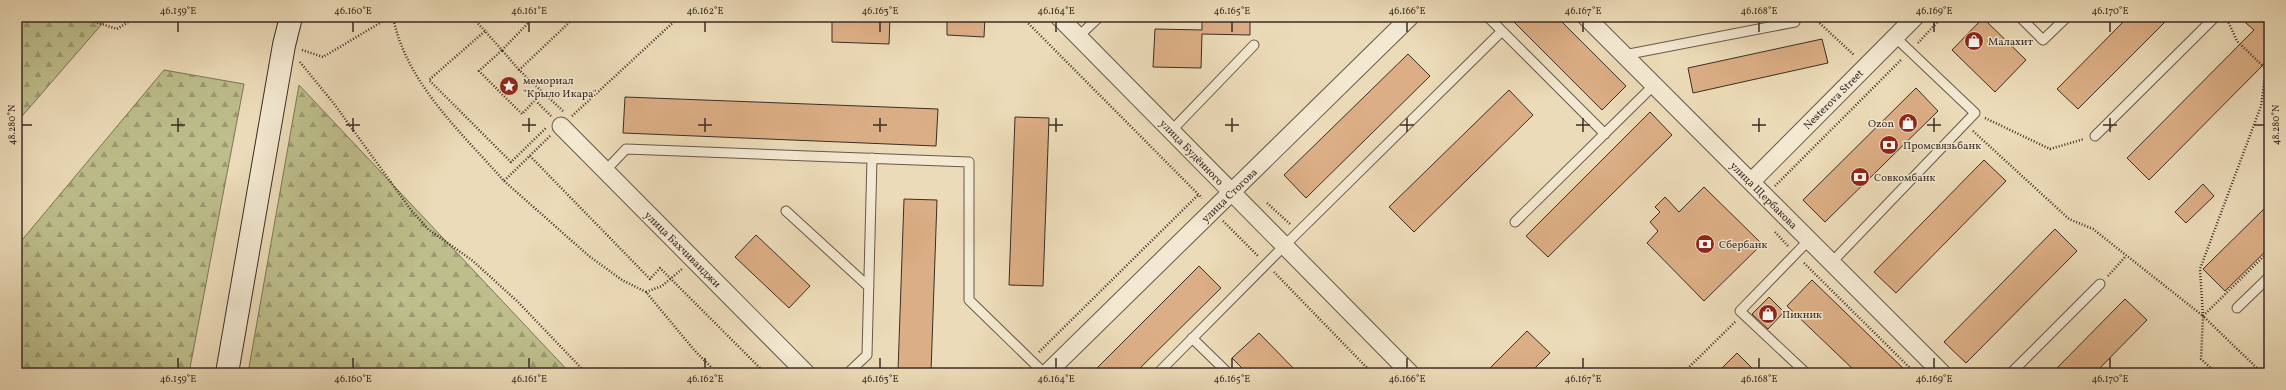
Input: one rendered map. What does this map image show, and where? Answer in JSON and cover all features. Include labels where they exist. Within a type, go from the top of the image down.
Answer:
[{"type":"street","points":[[227,373],[284,44],[291,17]]},
{"type":"street","name":"улица Будённого","points":[[1059,17],[1410,373]]},
{"type":"street","name":"улица Стогова","points":[[1046,373],[1410,17]]},
{"type":"street","name":"улица Щербакова","points":[[1586,17],[1942,373]]},
{"type":"street","name":"Nesterova Street","points":[[1751,182],[1915,17]]},
{"type":"street","name":"улица Бахчиванджи","points":[[562,121],[606,170],[806,373]]},
{"type":"lane","points":[[1078,37],[1099,17]]},
{"type":"lane","points":[[1488,17],[1604,134]]},
{"type":"lane","points":[[2020,17],[2043,40],[2067,17]]},
{"type":"lane","points":[[2095,136],[2215,17]]},
{"type":"lane","points":[[1624,55],[1795,22]]},
{"type":"lane","points":[[1158,373],[1284,246],[1502,31]]},
{"type":"lane","points":[[1832,262],[1975,114],[1895,37]]},
{"type":"lane","points":[[1171,131],[1254,45]]},
{"type":"lane","points":[[1516,222],[1654,85]]},
{"type":"lane","points":[[606,170],[626,149],[969,162],[969,300],[1046,373]]},
{"type":"lane","points":[[848,373],[867,355],[872,158]]},
{"type":"lane","points":[[786,211],[869,287]]},
{"type":"lane","points":[[1806,373],[1740,311],[1809,240]]},
{"type":"lane","points":[[2237,308],[2269,277]]},
{"type":"lane","points":[[2011,373],[2100,284]]},
{"type":"lane","points":[[1192,338],[1228,373]]},
{"type":"path","points":[[80,17],[117,29],[136,17]]},
{"type":"path","points":[[284,44],[323,57],[390,17]]},
{"type":"path","points":[[393,17],[398,39],[417,76],[442,111],[504,181],[589,256],[622,280],[646,292],[695,350],[717,373]]},
{"type":"path","points":[[472,17],[562,121]]},
{"type":"path","points":[[534,17],[479,71],[522,114],[535,100],[562,121]]},
{"type":"path","points":[[519,70],[575,17]]},
{"type":"path","points":[[485,31],[429,80],[510,162],[562,121],[679,17]]},
{"type":"path","points":[[1022,17],[1372,373]]},
{"type":"path","points":[[1813,17],[1854,54]]},
{"type":"path","points":[[1765,196],[1942,17]]},
{"type":"path","points":[[2216,373],[2201,359],[2203,316],[2200,269],[2261,106],[2266,69],[2237,41],[2226,17]]},
{"type":"path","points":[[284,44],[335,105],[411,210],[428,229],[473,261],[512,297],[586,373]]},
{"type":"path","points":[[1975,114],[2050,149],[2095,136]]},
{"type":"path","points":[[504,181],[530,156],[562,121]]},
{"type":"path","points":[[1966,124],[2068,220],[2093,229],[2203,316]]},
{"type":"path","points":[[530,156],[650,279],[660,268],[765,373]]},
{"type":"path","points":[[1017,373],[1198,195]]},
{"type":"path","points":[[2100,284],[2126,256]]},
{"type":"path","points":[[646,292],[662,286],[693,259]]},
{"type":"path","points":[[1802,261],[1915,373]]},
{"type":"path","points":[[1683,373],[1743,314]]},
{"type":"green space","points":[[17,17],[108,17],[17,122]]},
{"type":"green space","points":[[164,70],[244,84],[189,373],[17,373],[17,246]]},
{"type":"green space","points":[[299,85],[570,373],[248,373]]},
{"type":"building","points":[[832,17],[890,17],[889,44],[832,42]]},
{"type":"building","points":[[947,17],[985,17],[984,37],[947,35]]},
{"type":"building","points":[[1202,17],[1250,17],[1250,35],[1202,34],[1201,68],[1153,67],[1155,29],[1202,30]]},
{"type":"building","points":[[1509,17],[1557,17],[1626,86],[1602,110]]},
{"type":"building","points":[[2128,17],[2170,17],[2078,109],[2057,89]]},
{"type":"building","points":[[2239,17],[2263,17],[2269,23],[2269,59],[2149,180],[2127,158],[2254,30]]},
{"type":"building","points":[[1983,18],[2026,60],[1995,92],[1952,50]]},
{"type":"building","points":[[1822,39],[1828,63],[1693,93],[1688,68]]},
{"type":"building","points":[[1408,54],[1430,76],[1306,198],[1284,175]]},
{"type":"building","points":[[1916,88],[1938,111],[1825,222],[1803,200]]},
{"type":"building","points":[[1509,90],[1533,115],[1414,232],[1389,207]]},
{"type":"building","points":[[625,97],[938,109],[936,146],[623,133]]},
{"type":"building","points":[[1650,112],[1672,135],[1548,257],[1526,236]]},
{"type":"building","points":[[1015,117],[1049,118],[1043,286],[1009,285]]},
{"type":"building","points":[[1984,160],[2006,181],[1896,293],[1874,272]]},
{"type":"building","points":[[2203,184],[2214,196],[2186,223],[2175,212]]},
{"type":"building","points":[[1704,187],[1762,244],[1704,301],[1647,243],[1658,231],[1650,222],[1660,212],[1655,207],[1665,197],[1679,212]]},
{"type":"building","points":[[904,199],[937,200],[931,372],[898,371]]},
{"type":"building","points":[[2269,204],[2269,248],[2225,291],[2203,269]]},
{"type":"building","points":[[2055,229],[2077,251],[1966,363],[1944,342]]},
{"type":"building","points":[[756,235],[810,286],[789,308],[735,257]]},
{"type":"building","points":[[1199,266],[1221,288],[1135,373],[1092,373]]},
{"type":"building","points":[[1812,280],[1908,373],[1857,373],[1787,306]]},
{"type":"building","points":[[1769,297],[1784,312],[1768,329],[1752,314]]},
{"type":"building","points":[[2125,299],[2147,320],[2095,373],[2052,373]]},
{"type":"building","points":[[1527,331],[1550,353],[1530,373],[1485,373]]},
{"type":"building","points":[[1259,333],[1298,373],[1247,373],[1232,358]]},
{"type":"building","points":[[1737,353],[1757,373],[1717,373]]},
{"type":"place","name":"Малахит","points":[[1974,41]]},
{"type":"place","name":"мемориал \"Крыло Икара\"","points":[[509,86]]},
{"type":"place","name":"Ozon","points":[[1908,123]]},
{"type":"place","name":"Промсвязьбанк","points":[[1889,145]]},
{"type":"place","name":"Совкомбанк","points":[[1860,177]]},
{"type":"place","name":"Сбербанк","points":[[1705,244]]},
{"type":"place","name":"Пикник","points":[[1768,314]]}]
